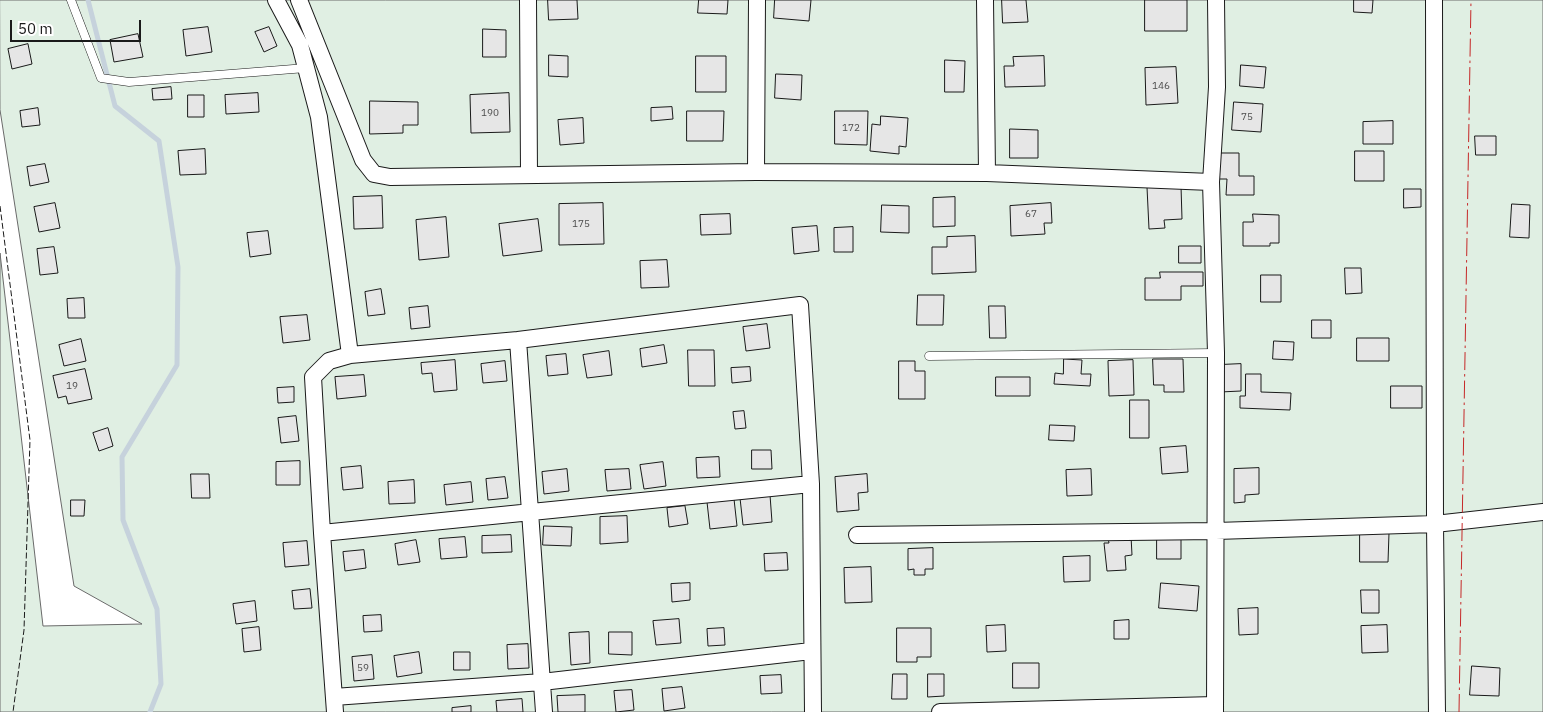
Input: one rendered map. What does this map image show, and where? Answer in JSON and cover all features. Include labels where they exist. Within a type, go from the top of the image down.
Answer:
[{"type":"street","points":[[276,0],[300,45],[319,117],[350,355]]},
{"type":"street","points":[[299,0],[363,160],[374,174],[390,177],[756,172],[987,173],[1211,182]]},
{"type":"street","points":[[528,0],[530,174]]},
{"type":"street","points":[[756,172],[757,0]]},
{"type":"street","points":[[985,0],[987,173]]},
{"type":"street","points":[[940,712],[1215,709],[1216,353],[1211,182],[1217,87],[1216,0]]},
{"type":"street","points":[[1434,0],[1437,712]]},
{"type":"street","points":[[811,651],[334,704],[313,377],[329,361],[350,355],[518,340],[800,305],[811,484],[813,712]]},
{"type":"street","points":[[518,340],[544,712]]},
{"type":"street","points":[[322,533],[811,484]]},
{"type":"street","points":[[857,535],[1216,531],[1435,524],[1543,512]]},
{"type":"lane","points":[[72,0],[101,78],[129,82],[306,68]]},
{"type":"lane","points":[[929,356],[1216,353]]},
{"type":"green space","points":[[0,0],[1543,0],[1543,712],[0,712],[0,253],[43,626],[142,624],[74,586],[0,110]]},
{"type":"building","points":[[548,0],[577,0],[578,19],[549,20]]},
{"type":"building","points":[[699,0],[728,0],[727,14],[698,13]]},
{"type":"building","points":[[775,0],[811,0],[809,21],[774,18]]},
{"type":"building","points":[[1002,0],[1026,0],[1028,22],[1003,23]]},
{"type":"building","points":[[1145,0],[1187,0],[1187,31],[1145,31]]},
{"type":"building","points":[[1354,0],[1373,0],[1372,13],[1354,12]]},
{"type":"building","points":[[208,27],[212,52],[186,56],[183,30]]},
{"type":"building","points":[[269,27],[277,46],[264,52],[255,32]]},
{"type":"building","points":[[483,29],[506,30],[506,57],[483,57]]},
{"type":"building","points":[[138,34],[143,57],[114,62],[110,40]]},
{"type":"building","points":[[28,44],[32,64],[12,69],[8,49]]},
{"type":"building","points":[[549,55],[568,56],[568,77],[549,76]]},
{"type":"building","points":[[696,56],[726,56],[726,92],[696,92]]},
{"type":"building","points":[[1044,56],[1045,86],[1005,87],[1004,66],[1014,66],[1013,57]]},
{"type":"building","points":[[945,60],[965,61],[964,92],[945,92]]},
{"type":"building","points":[[1241,65],[1266,67],[1264,88],[1240,86]]},
{"type":"building","points":[[1176,67],[1178,103],[1146,105],[1145,68]]},
{"type":"building","points":[[776,74],[802,75],[801,100],[775,98]]},
{"type":"building","points":[[171,87],[172,99],[153,100],[152,89]]},
{"type":"building","points":[[258,93],[259,112],[226,114],[225,95]]},
{"type":"building","points":[[509,93],[510,132],[471,133],[470,95]]},
{"type":"building","points":[[188,95],[204,95],[204,117],[188,117]]},
{"type":"building","points":[[370,101],[418,102],[418,125],[403,125],[403,133],[370,134]]},
{"type":"building","points":[[1234,102],[1263,104],[1261,132],[1232,130]]},
{"type":"building","points":[[672,107],[673,119],[651,121],[651,108]]},
{"type":"building","points":[[38,108],[40,125],[22,127],[20,111]]},
{"type":"building","points":[[687,111],[724,111],[723,141],[687,141]]},
{"type":"building","points":[[835,111],[868,111],[867,145],[835,144]]},
{"type":"building","points":[[881,116],[908,118],[906,147],[899,146],[899,154],[870,151],[872,124],[880,125]]},
{"type":"building","points":[[583,118],[584,143],[560,145],[558,120]]},
{"type":"building","points":[[1393,121],[1393,144],[1363,144],[1363,122]]},
{"type":"building","points":[[1010,129],[1038,130],[1038,158],[1010,158]]},
{"type":"building","points":[[1475,136],[1496,136],[1496,155],[1476,155]]},
{"type":"building","points":[[205,149],[206,174],[180,175],[178,151]]},
{"type":"building","points":[[1355,151],[1384,151],[1384,181],[1355,181]]},
{"type":"building","points":[[1218,153],[1239,153],[1239,176],[1254,176],[1254,195],[1226,195],[1227,179],[1218,179]]},
{"type":"building","points":[[45,164],[49,182],[30,186],[27,167]]},
{"type":"building","points":[[1181,186],[1182,219],[1164,220],[1165,228],[1149,229],[1147,187]]},
{"type":"building","points":[[1404,189],[1421,189],[1421,207],[1404,208]]},
{"type":"building","points":[[382,196],[383,228],[354,229],[353,197]]},
{"type":"building","points":[[955,197],[955,226],[933,227],[933,198]]},
{"type":"building","points":[[55,203],[60,228],[39,232],[34,207]]},
{"type":"building","points":[[603,203],[604,244],[559,245],[559,204]]},
{"type":"building","points":[[1051,203],[1052,223],[1044,223],[1045,234],[1011,236],[1010,206]]},
{"type":"building","points":[[1512,204],[1530,205],[1529,238],[1510,237]]},
{"type":"building","points":[[882,205],[909,206],[909,233],[881,232]]},
{"type":"building","points":[[730,214],[731,234],[701,235],[700,215]]},
{"type":"building","points":[[1253,214],[1279,215],[1279,243],[1270,243],[1270,246],[1243,246],[1243,222],[1253,222]]},
{"type":"building","points":[[446,217],[449,257],[419,260],[416,220]]},
{"type":"building","points":[[538,219],[542,251],[503,256],[499,224]]},
{"type":"building","points":[[817,226],[819,251],[794,254],[792,228]]},
{"type":"building","points":[[853,227],[853,252],[834,252],[834,228]]},
{"type":"building","points":[[268,231],[271,254],[250,257],[247,233]]},
{"type":"building","points":[[975,236],[976,272],[932,274],[932,247],[947,247],[947,237]]},
{"type":"building","points":[[1179,246],[1201,246],[1201,263],[1179,263]]},
{"type":"building","points":[[54,247],[58,273],[40,275],[37,249]]},
{"type":"building","points":[[667,260],[669,287],[641,288],[640,261]]},
{"type":"building","points":[[1345,268],[1361,268],[1362,293],[1346,294]]},
{"type":"building","points":[[1160,272],[1203,272],[1203,286],[1181,286],[1181,300],[1145,300],[1145,278],[1160,278]]},
{"type":"building","points":[[1261,275],[1281,275],[1281,302],[1261,302]]},
{"type":"building","points":[[381,289],[385,314],[368,316],[365,292]]},
{"type":"building","points":[[918,295],[944,295],[943,325],[917,325]]},
{"type":"building","points":[[84,298],[85,318],[68,318],[67,299]]},
{"type":"building","points":[[428,306],[430,327],[411,329],[409,308]]},
{"type":"building","points":[[989,306],[1005,306],[1006,338],[990,338]]},
{"type":"building","points":[[307,315],[310,340],[283,343],[280,317]]},
{"type":"building","points":[[1312,320],[1331,320],[1331,338],[1312,338]]},
{"type":"building","points":[[767,324],[770,348],[746,351],[743,327]]},
{"type":"building","points":[[1357,338],[1389,338],[1389,361],[1357,361]]},
{"type":"building","points":[[81,339],[86,361],[64,366],[59,345]]},
{"type":"building","points":[[1274,341],[1294,342],[1293,360],[1273,359]]},
{"type":"building","points":[[664,345],[667,363],[642,367],[640,349]]},
{"type":"building","points":[[688,350],[714,350],[715,386],[689,386]]},
{"type":"building","points":[[609,351],[612,375],[587,378],[583,355]]},
{"type":"building","points":[[566,354],[568,374],[548,376],[546,356]]},
{"type":"building","points":[[1064,359],[1082,360],[1081,374],[1091,374],[1090,386],[1054,384],[1055,373],[1063,374]]},
{"type":"building","points":[[1153,359],[1183,359],[1184,392],[1164,392],[1164,385],[1154,385]]},
{"type":"building","points":[[455,360],[457,390],[434,392],[432,373],[422,374],[421,363]]},
{"type":"building","points":[[1133,360],[1134,395],[1109,396],[1108,361]]},
{"type":"building","points":[[505,361],[507,381],[483,383],[481,364]]},
{"type":"building","points":[[899,361],[915,361],[915,371],[925,371],[925,399],[899,399]]},
{"type":"building","points":[[1241,364],[1241,391],[1220,392],[1219,365]]},
{"type":"building","points":[[750,367],[751,381],[732,383],[731,368]]},
{"type":"building","points":[[85,369],[92,399],[68,404],[66,396],[58,398],[53,376]]},
{"type":"building","points":[[1246,374],[1261,374],[1261,392],[1291,393],[1290,410],[1240,408],[1240,396],[1245,396]]},
{"type":"building","points":[[364,375],[366,396],[337,399],[335,377]]},
{"type":"building","points":[[996,377],[1030,377],[1030,396],[996,396]]},
{"type":"building","points":[[1391,386],[1422,386],[1422,408],[1391,408]]},
{"type":"building","points":[[294,387],[294,402],[278,403],[277,388]]},
{"type":"building","points":[[1130,400],[1149,400],[1149,438],[1130,438]]},
{"type":"building","points":[[744,411],[746,428],[735,429],[733,412]]},
{"type":"building","points":[[296,416],[299,441],[281,443],[278,418]]},
{"type":"building","points":[[1050,425],[1075,426],[1074,441],[1049,440]]},
{"type":"building","points":[[108,428],[113,446],[99,451],[93,433]]},
{"type":"building","points":[[1186,446],[1188,472],[1162,474],[1160,448]]},
{"type":"building","points":[[752,450],[771,450],[772,469],[752,469]]},
{"type":"building","points":[[719,457],[720,477],[697,478],[696,458]]},
{"type":"building","points":[[300,461],[300,485],[276,485],[276,462]]},
{"type":"building","points":[[663,462],[666,486],[644,489],[640,465]]},
{"type":"building","points":[[361,466],[363,488],[343,490],[341,468]]},
{"type":"building","points":[[1259,468],[1259,494],[1245,495],[1245,502],[1234,503],[1234,469]]},
{"type":"building","points":[[567,469],[569,491],[544,494],[542,472]]},
{"type":"building","points":[[629,469],[631,489],[607,491],[605,470]]},
{"type":"building","points":[[1091,469],[1092,495],[1067,496],[1066,470]]},
{"type":"building","points":[[191,474],[209,474],[210,498],[192,498]]},
{"type":"building","points":[[867,474],[868,492],[858,493],[859,510],[837,512],[835,477]]},
{"type":"building","points":[[505,477],[508,498],[488,500],[486,479]]},
{"type":"building","points":[[414,480],[415,503],[389,504],[388,482]]},
{"type":"building","points":[[471,482],[473,502],[446,505],[444,485]]},
{"type":"building","points":[[770,495],[772,522],[743,525],[740,498]]},
{"type":"building","points":[[734,499],[737,526],[710,529],[707,502]]},
{"type":"building","points":[[71,500],[85,500],[84,516],[71,516]]},
{"type":"building","points":[[685,506],[688,524],[669,527],[667,508]]},
{"type":"building","points":[[627,516],[628,542],[600,544],[600,517]]},
{"type":"building","points":[[544,526],[572,527],[571,546],[543,545]]},
{"type":"building","points":[[1360,533],[1389,533],[1388,562],[1360,562]]},
{"type":"building","points":[[511,535],[512,552],[482,553],[482,536]]},
{"type":"building","points":[[1131,536],[1132,555],[1125,556],[1126,570],[1107,571],[1104,543],[1109,543],[1108,538]]},
{"type":"building","points":[[465,537],[467,557],[441,559],[439,539]]},
{"type":"building","points":[[1157,538],[1181,538],[1181,559],[1157,559]]},
{"type":"building","points":[[416,540],[420,562],[398,565],[395,544]]},
{"type":"building","points":[[307,541],[309,565],[285,567],[283,543]]},
{"type":"building","points":[[933,548],[933,569],[925,569],[925,575],[914,575],[914,569],[908,570],[908,549]]},
{"type":"building","points":[[364,550],[366,568],[345,571],[343,552]]},
{"type":"building","points":[[787,553],[788,570],[765,571],[764,554]]},
{"type":"building","points":[[1090,556],[1090,581],[1064,582],[1063,557]]},
{"type":"building","points":[[871,567],[872,602],[845,603],[844,568]]},
{"type":"building","points":[[690,583],[690,600],[672,602],[671,584]]},
{"type":"building","points":[[1161,583],[1199,586],[1197,611],[1159,608]]},
{"type":"building","points":[[310,589],[312,608],[294,609],[292,591]]},
{"type":"building","points":[[1361,590],[1379,590],[1379,613],[1362,613]]},
{"type":"building","points":[[255,601],[257,621],[236,624],[233,604]]},
{"type":"building","points":[[1258,608],[1258,634],[1239,635],[1238,609]]},
{"type":"building","points":[[381,615],[382,631],[364,632],[363,616]]},
{"type":"building","points":[[679,619],[681,643],[656,645],[653,621]]},
{"type":"building","points":[[1129,620],[1129,639],[1114,639],[1114,621]]},
{"type":"building","points":[[1005,625],[1006,651],[987,652],[986,626]]},
{"type":"building","points":[[1387,625],[1388,652],[1362,653],[1361,626]]},
{"type":"building","points":[[259,627],[261,650],[244,652],[242,629]]},
{"type":"building","points":[[724,628],[725,645],[708,646],[707,629]]},
{"type":"building","points":[[897,628],[931,628],[931,657],[917,657],[917,662],[897,662]]},
{"type":"building","points":[[589,632],[590,663],[571,665],[569,633]]},
{"type":"building","points":[[609,632],[632,632],[632,655],[609,654]]},
{"type":"building","points":[[528,644],[529,668],[508,669],[507,645]]},
{"type":"building","points":[[419,652],[422,673],[397,677],[394,656]]},
{"type":"building","points":[[454,652],[470,652],[470,670],[454,670]]},
{"type":"building","points":[[372,655],[374,679],[354,681],[352,657]]},
{"type":"building","points":[[1013,663],[1039,663],[1039,688],[1013,688]]},
{"type":"building","points":[[1472,666],[1500,668],[1499,696],[1470,695]]},
{"type":"building","points":[[893,674],[907,674],[907,699],[892,699]]},
{"type":"building","points":[[928,674],[944,674],[944,696],[928,697]]},
{"type":"building","points":[[781,675],[782,693],[761,694],[760,676]]},
{"type":"building","points":[[682,687],[685,708],[664,711],[662,689]]},
{"type":"building","points":[[632,690],[634,710],[616,712],[614,691]]},
{"type":"building","points":[[585,695],[585,712],[558,712],[557,696]]},
{"type":"building","points":[[522,699],[523,712],[497,712],[496,701]]},
{"type":"building","points":[[471,706],[471,712],[452,712],[452,708]]},
{"type":"waterway","points":[[88,0],[115,106],[159,141],[178,267],[177,365],[122,457],[123,520],[157,609],[161,684],[150,712]]},
{"type":"fence","points":[[0,206],[30,440],[24,630],[13,712]]},
{"type":"power","points":[[1459,712],[1471,0]]}]
